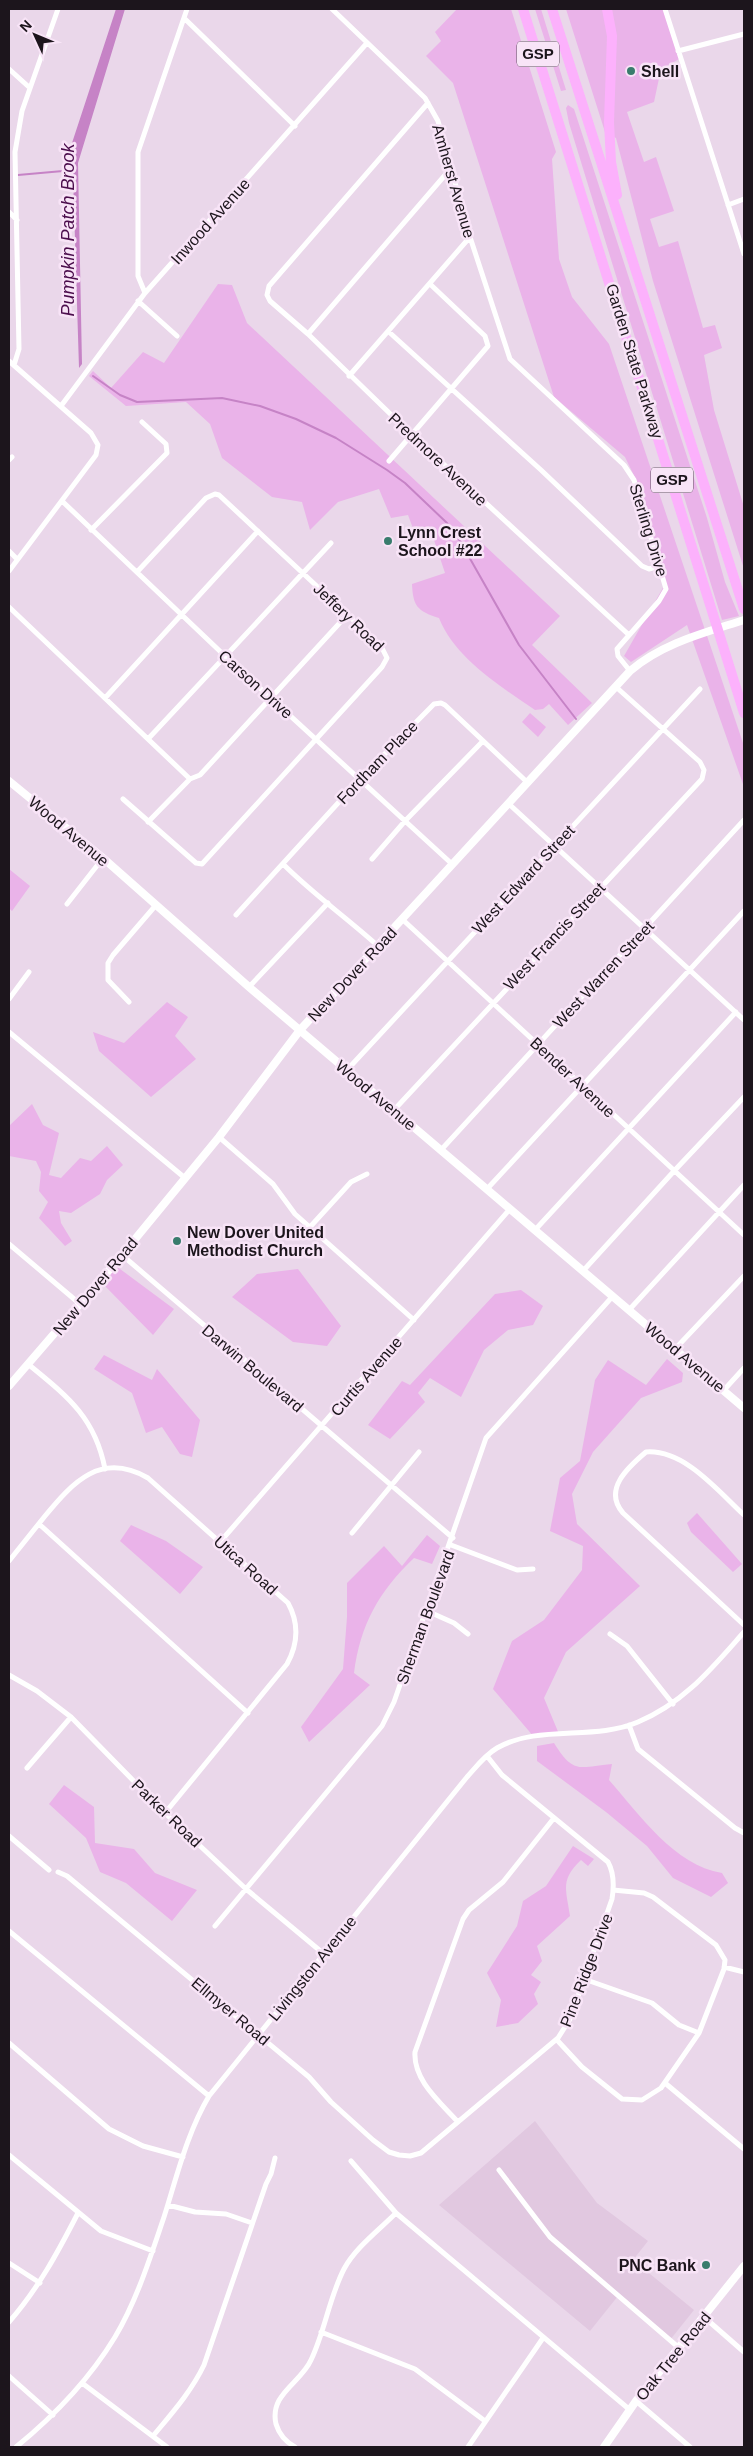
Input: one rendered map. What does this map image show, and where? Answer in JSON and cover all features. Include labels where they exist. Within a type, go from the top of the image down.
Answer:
[{"type":"highway","name":"Garden State Parkway","points":[[523,9],[744,714]]},
{"type":"highway","name":"Garden State Parkway","points":[[552,9],[744,609]]},
{"type":"highway","points":[[607,9],[612,36],[609,122],[611,162],[623,233]]},
{"type":"street","points":[[14,365],[20,349],[15,152],[22,111],[58,9]]},
{"type":"street","points":[[145,293],[138,276],[138,152],[187,9]]},
{"type":"street","name":"Amherst Avenue","points":[[332,9],[428,102],[438,121],[470,237],[510,359]]},
{"type":"street","points":[[665,9],[744,254]]},
{"type":"street","points":[[184,18],[295,126]]},
{"type":"street","points":[[678,51],[744,34]]},
{"type":"street","name":"Inwood Avenue","points":[[61,406],[138,301],[367,43]]},
{"type":"street","points":[[9,69],[30,88]]},
{"type":"street","name":"Predmore Avenue","points":[[428,102],[278,276],[267,290],[270,301],[308,334],[349,376],[629,635]]},
{"type":"street","points":[[308,334],[452,167]]},
{"type":"street","points":[[728,205],[744,199]]},
{"type":"street","points":[[9,212],[17,220]]},
{"type":"street","points":[[349,376],[470,237]]},
{"type":"street","points":[[389,461],[486,349],[488,342],[485,336],[430,284]]},
{"type":"street","points":[[138,301],[178,336]]},
{"type":"street","points":[[389,332],[541,470],[642,566],[649,569],[660,566]]},
{"type":"street","name":"Sterling Drive","points":[[510,359],[630,471],[634,480],[665,583],[664,594],[618,649],[618,656],[630,671]]},
{"type":"street","points":[[9,361],[91,433],[98,445],[96,455],[9,571]]},
{"type":"street","points":[[91,530],[167,453],[166,444],[142,422]]},
{"type":"street","name":"Jeffery Road","points":[[137,572],[206,498],[215,494],[224,498],[385,650],[387,654],[387,661],[202,864],[196,863],[148,822]]},
{"type":"street","name":"Carson Drive","points":[[62,501],[225,656],[452,864]]},
{"type":"street","points":[[105,698],[258,531]]},
{"type":"street","points":[[148,739],[331,543]]},
{"type":"street","points":[[9,551],[17,559]]},
{"type":"street","points":[[9,607],[190,779]]},
{"type":"street","points":[[123,799],[148,822],[190,779],[200,775],[270,696],[347,615]]},
{"type":"street","name":"New Dover Road","points":[[9,1386],[122,1255],[219,1137],[300,1030],[630,671],[655,653],[704,633],[744,620]]},
{"type":"street","points":[[616,687],[662,729]]},
{"type":"street","name":"West Edward Street","points":[[347,1070],[700,689]]},
{"type":"street","name":"Fordham Place","points":[[236,915],[359,780],[434,704],[441,702],[445,705],[529,783]]},
{"type":"street","name":"West Francis Street","points":[[394,1110],[702,779],[704,770],[698,760],[662,729]]},
{"type":"street","points":[[372,859],[405,820],[483,741]]},
{"type":"street","name":"Wood Avenue","points":[[10,784],[104,858],[249,987],[744,1408]]},
{"type":"street","points":[[509,804],[744,1020]]},
{"type":"street","name":"West Warren Street","points":[[441,1150],[744,820]]},
{"type":"street","points":[[67,904],[104,858]]},
{"type":"street","points":[[283,864],[300,881],[378,946]]},
{"type":"street","points":[[249,987],[328,903]]},
{"type":"street","points":[[129,1002],[108,980],[108,963],[156,905]]},
{"type":"street","points":[[487,1189],[744,911]]},
{"type":"street","name":"Bender Avenue","points":[[402,919],[744,1235]]},
{"type":"street","points":[[9,999],[29,972]]},
{"type":"street","points":[[535,1230],[736,1012]]},
{"type":"street","points":[[9,1032],[185,1178]]},
{"type":"street","points":[[583,1271],[674,1170],[744,1097]]},
{"type":"street","points":[[219,1137],[273,1184],[292,1210],[310,1227],[414,1320]]},
{"type":"street","points":[[310,1227],[351,1182],[366,1174]]},
{"type":"street","points":[[629,1310],[744,1186]]},
{"type":"street","name":"Curtis Avenue","points":[[220,1542],[323,1427],[510,1209]]},
{"type":"street","points":[[9,1244],[80,1304]]},
{"type":"street","name":"Darwin Boulevard","points":[[122,1255],[453,1538]]},
{"type":"street","points":[[675,1349],[744,1276]]},
{"type":"street","name":"Sherman Boulevard","points":[[215,1926],[382,1726],[394,1702],[451,1545],[486,1438],[612,1297]]},
{"type":"street","points":[[28,1364],[68,1397],[80,1410],[96,1438],[105,1469]]},
{"type":"street","points":[[724,1390],[744,1368]]},
{"type":"street","points":[[352,1533],[419,1452]]},
{"type":"street","points":[[744,1515],[690,1467],[663,1453],[646,1452],[617,1482],[614,1490],[616,1506],[744,1625]]},
{"type":"street","name":"Utica Road","points":[[9,1561],[75,1482],[86,1475],[105,1469],[130,1470],[148,1478],[288,1604],[295,1620],[296,1642],[292,1654],[248,1713],[165,1813]]},
{"type":"street","points":[[39,1524],[248,1713]]},
{"type":"street","points":[[451,1545],[517,1570],[533,1569]]},
{"type":"street","points":[[427,1611],[454,1623],[468,1634]]},
{"type":"street","name":"Livingston Avenue","points":[[16,2447],[53,2415],[82,2383],[115,2336],[139,2288],[195,2122],[209,2096],[467,1777],[487,1756],[503,1745],[540,1735],[606,1731],[629,1725],[673,1704],[702,1680],[744,1632]]},
{"type":"street","points":[[610,1634],[627,1646],[673,1704]]},
{"type":"street","name":"Parker Road","points":[[9,1675],[37,1691],[71,1717],[165,1813],[246,1889],[324,1954]]},
{"type":"street","points":[[27,1768],[71,1717]]},
{"type":"street","points":[[629,1725],[638,1749],[735,1828],[744,1833]]},
{"type":"street","name":"Pine Ridge Drive","points":[[399,2156],[410,2156],[421,2152],[557,2040],[570,2019],[612,1900],[614,1890],[611,1868],[608,1862],[502,1775],[487,1756]]},
{"type":"street","points":[[458,2122],[423,2082],[416,2070],[415,2052],[463,1919],[469,1910],[502,1882],[554,1818]]},
{"type":"street","points":[[9,1836],[49,1870]]},
{"type":"street","name":"Ellmyer Road","points":[[58,1872],[67,1876],[259,2034],[309,2077],[331,2102],[358,2127],[389,2152],[399,2156]]},
{"type":"street","points":[[557,2040],[582,2067],[622,2099],[631,2101],[642,2100],[652,2095],[665,2082],[699,2033],[725,1960],[716,1945],[653,1897],[644,1893],[614,1890]]},
{"type":"street","points":[[9,1931],[209,2096]]},
{"type":"street","points":[[724,1967],[744,1972]]},
{"type":"street","points":[[584,1979],[652,2003],[679,2025],[699,2033]]},
{"type":"street","points":[[9,2043],[109,2128],[144,2146],[183,2157]]},
{"type":"street","points":[[665,2082],[744,2149]]},
{"type":"street","points":[[9,2155],[78,2214],[110,2237],[153,2251]]},
{"type":"street","points":[[153,2436],[184,2399],[196,2382],[204,2365],[275,2158]]},
{"type":"street","points":[[351,2161],[396,2213],[630,2410]]},
{"type":"street","points":[[499,2170],[550,2236],[678,2348]]},
{"type":"street","points":[[168,2205],[195,2212],[226,2214],[252,2223]]},
{"type":"street","points":[[295,2447],[284,2439],[277,2426],[277,2404],[284,2391],[300,2377],[309,2365],[345,2268],[396,2213]]},
{"type":"street","points":[[9,2322],[40,2282],[78,2214]]},
{"type":"street","points":[[9,2263],[40,2282]]},
{"type":"street","name":"Oak Tree Road","points":[[604,2447],[636,2401],[744,2266]]},
{"type":"street","points":[[704,2317],[744,2352]]},
{"type":"street","points":[[321,2332],[415,2369],[485,2421]]},
{"type":"street","points":[[468,2447],[543,2338]]},
{"type":"street","points":[[9,2376],[53,2415]]},
{"type":"street","points":[[82,2383],[167,2447]]},
{"type":"street","points":[[636,2401],[690,2447]]},
{"type":"shaded area","points":[[116,9],[125,9],[78,163],[82,364],[79,368],[72,143]]},
{"type":"shaded area","points":[[457,9],[511,9],[556,152],[552,159],[559,259],[572,297],[609,344],[744,746],[744,787],[687,625],[631,662],[624,656],[664,586],[641,490],[625,457],[554,397],[453,83],[426,56],[441,41],[435,32]]},
{"type":"shaded area","points":[[535,9],[541,9],[566,90],[561,91]]},
{"type":"shaded area","points":[[566,9],[666,9],[681,58],[661,69],[654,102],[627,112],[644,162],[656,157],[674,211],[650,219],[659,247],[678,241],[703,328],[715,325],[722,348],[704,355],[714,410],[744,507],[744,569],[653,281],[616,138],[605,132]]},
{"type":"shaded area","points":[[568,105],[574,109],[707,518],[725,582],[739,616],[722,620],[569,123],[566,108]]},
{"type":"shaded area","points":[[218,284],[232,285],[247,323],[560,616],[532,645],[592,703],[568,725],[549,704],[543,709],[535,710],[493,681],[456,646],[439,618],[426,613],[418,607],[415,603],[412,584],[445,573],[433,537],[417,539],[408,515],[391,518],[379,489],[338,502],[310,530],[302,502],[272,497],[222,458],[210,424],[186,402],[126,406],[89,376],[93,371],[111,388],[143,352],[164,363]]},
{"type":"shaded area","points":[[530,713],[546,727],[538,737],[522,722]]},
{"type":"shaded area","points":[[9,869],[30,886],[12,911],[9,908]]},
{"type":"shaded area","points":[[167,1002],[188,1017],[175,1036],[196,1059],[151,1097],[99,1051],[93,1032],[124,1043]]},
{"type":"shaded area","points":[[32,1104],[43,1125],[59,1133],[49,1175],[61,1178],[80,1158],[91,1161],[107,1146],[123,1165],[107,1180],[100,1194],[71,1213],[59,1211],[61,1223],[72,1241],[65,1246],[39,1218],[48,1202],[39,1191],[41,1172],[36,1161],[9,1156],[9,1126]]},
{"type":"shaded area","points":[[116,1266],[174,1309],[153,1335],[104,1285]]},
{"type":"shaded area","points":[[298,1269],[341,1326],[327,1346],[293,1342],[232,1297],[257,1274]]},
{"type":"shaded area","points":[[521,1290],[543,1306],[533,1325],[508,1330],[484,1350],[461,1397],[430,1378],[418,1393],[425,1402],[390,1439],[368,1425],[402,1381],[410,1385],[495,1294]]},
{"type":"shaded area","points":[[104,1355],[152,1380],[157,1369],[200,1420],[192,1457],[180,1454],[162,1427],[146,1433],[132,1393],[94,1369]]},
{"type":"shaded area","points":[[667,1359],[683,1373],[682,1382],[641,1398],[593,1452],[572,1494],[577,1524],[640,1586],[566,1652],[544,1698],[559,1734],[534,1737],[493,1689],[512,1641],[544,1620],[582,1570],[583,1546],[550,1531],[560,1478],[580,1461],[595,1380],[608,1360],[646,1385]]},
{"type":"shaded area","points":[[697,1513],[742,1564],[733,1572],[691,1532],[687,1523]]},
{"type":"shaded area","points":[[131,1525],[166,1541],[203,1567],[180,1594],[120,1541]]},
{"type":"shaded area","points":[[427,1535],[440,1546],[432,1564],[414,1558],[381,1596],[366,1624],[354,1673],[370,1685],[309,1742],[301,1727],[343,1669],[347,1617],[347,1583],[384,1546],[402,1566]]},
{"type":"shaded area","points":[[554,1743],[567,1760],[578,1767],[612,1764],[609,1780],[659,1837],[688,1860],[722,1873],[728,1883],[711,1897],[673,1878],[647,1846],[606,1812],[537,1761],[537,1746]]},
{"type":"shaded area","points":[[64,1785],[94,1807],[95,1843],[134,1849],[155,1873],[197,1890],[172,1921],[126,1883],[100,1872],[86,1838],[49,1804]]},
{"type":"shaded area","points":[[573,1846],[594,1859],[588,1866],[581,1860],[570,1873],[567,1879],[566,1892],[570,1916],[537,1946],[542,1961],[531,1975],[541,1982],[534,1994],[538,2004],[518,2023],[496,2027],[501,2000],[487,1973],[517,1926],[523,1901],[546,1886]]},
{"type":"shaded area","points":[[535,2121],[597,2203],[648,2241],[633,2260],[694,2310],[670,2340],[618,2296],[590,2331],[439,2205]]},
{"type":"waterway","name":"Pumpkin Patch Brook","points":[[18,175],[63,171],[73,161]]},
{"type":"waterway","points":[[93,376],[120,395],[137,402],[222,398],[260,406],[296,419],[336,438],[387,470],[405,483],[447,523],[460,541],[519,645],[576,719]]},
{"type":"place","name":"Shell","points":[[631,71]]},
{"type":"place","name":"Lynn Crest School #22","points":[[388,541]]},
{"type":"place","name":"New Dover United Methodist Church","points":[[177,1241]]},
{"type":"place","name":"PNC Bank","points":[[706,2265]]}]
